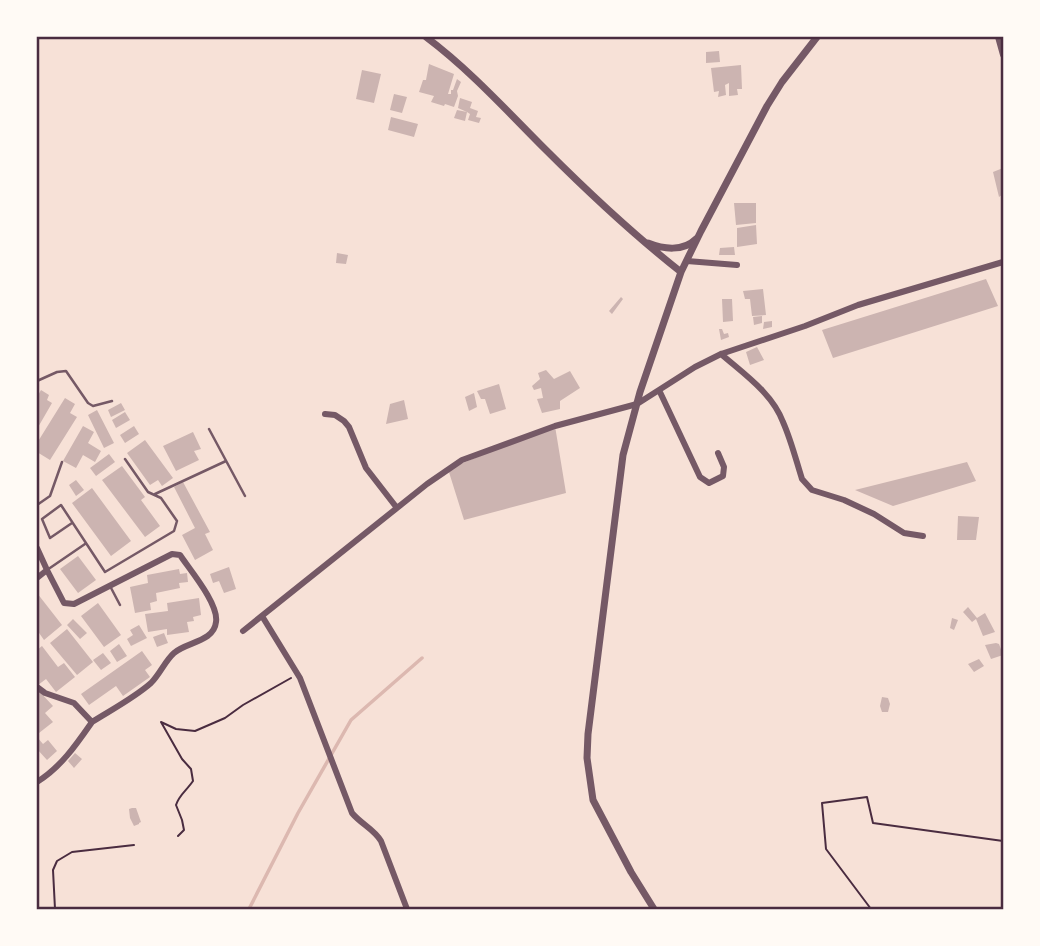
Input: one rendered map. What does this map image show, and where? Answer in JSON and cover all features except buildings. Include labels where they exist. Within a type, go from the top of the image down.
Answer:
[{"type":"street","points":[[426,37],[476,79],[582,186],[681,272]]},
{"type":"street","points":[[654,909],[593,800],[587,758],[623,455],[681,272],[767,106],[817,37]]},
{"type":"street","points":[[998,37],[1003,55]]},
{"type":"street","points":[[638,237],[652,245],[681,248],[691,244],[698,236]]},
{"type":"street","points":[[687,261],[737,265]]},
{"type":"street","points":[[243,631],[427,484],[462,460],[555,426],[637,404],[695,367],[721,354],[858,305],[1003,262]]},
{"type":"street","points":[[721,354],[771,400],[783,420],[806,485],[812,490],[844,500],[874,514],[904,533],[923,536]]},
{"type":"street","points":[[659,390],[700,477],[709,483],[723,476],[724,467],[719,453]]},
{"type":"street","points":[[325,414],[335,415],[344,421],[366,468],[397,508]]},
{"type":"street","points":[[37,548],[64,603],[74,604],[172,554],[180,555],[214,606],[216,621],[212,632],[177,650],[149,684],[92,722],[71,752],[37,782]]},
{"type":"street","points":[[37,578],[47,570]]},
{"type":"street","points":[[262,616],[298,674],[352,813],[382,841],[407,909]]},
{"type":"street","points":[[37,687],[45,693],[74,703],[92,722]]},
{"type":"lane","points":[[37,381],[66,371],[88,403],[93,406],[112,401]]},
{"type":"lane","points":[[209,429],[245,496]]},
{"type":"lane","points":[[72,523],[50,538],[42,519],[61,505],[104,572],[174,531],[177,521],[162,498],[149,492],[125,459]]},
{"type":"lane","points":[[155,494],[226,461]]},
{"type":"lane","points":[[37,505],[50,496],[62,463]]},
{"type":"lane","points":[[47,570],[86,543]]},
{"type":"lane","points":[[110,586],[120,604]]},
{"type":"path","points":[[178,836],[184,830],[176,805],[178,798],[193,781],[191,769],[182,759],[161,722],[176,729],[195,731],[225,718],[298,674]]},
{"type":"path","points":[[871,909],[826,849],[822,803],[867,797],[873,823],[1003,841]]},
{"type":"path","points":[[55,909],[53,870],[57,861],[72,852],[134,845]]},
{"type":"waterway","points":[[249,909],[298,813],[351,720],[422,658]]}]
